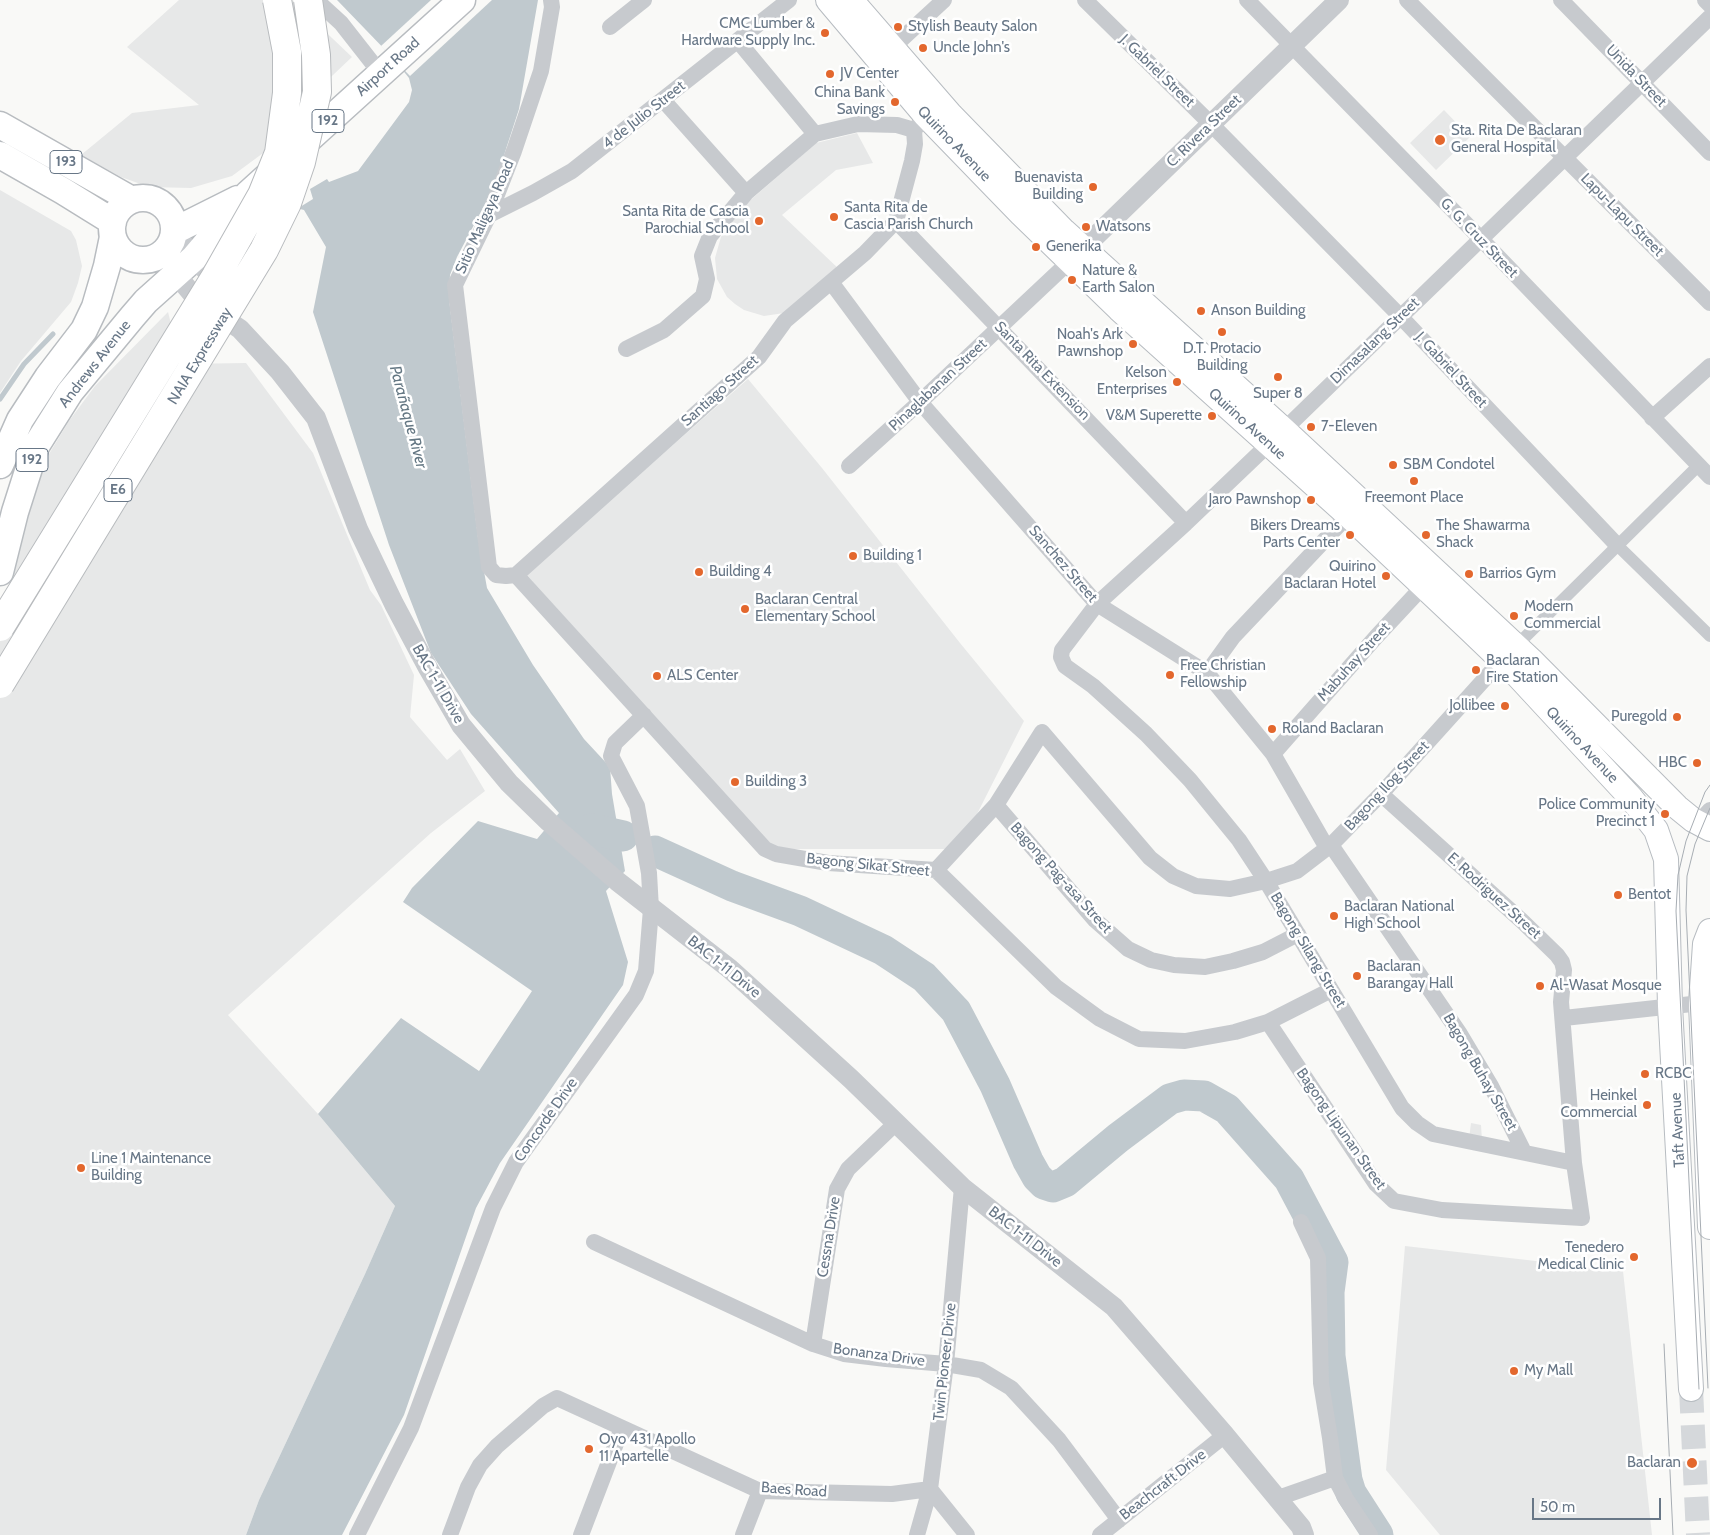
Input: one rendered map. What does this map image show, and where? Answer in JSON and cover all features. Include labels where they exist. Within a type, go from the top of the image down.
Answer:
[{"type":"highway","name":"NAIA Expressway","points":[[0,627],[234,246],[262,195],[279,154],[287,92],[287,52],[278,0]]},
{"type":"highway","name":"NAIA Expressway","points":[[0,684],[264,250],[287,203],[301,162],[317,92],[316,55],[308,0]]},
{"type":"main road","name":"Airport Road","points":[[248,194],[462,0]]},
{"type":"main road","name":"Quirino Avenue","points":[[828,0],[927,116],[1021,214],[1076,255],[1120,309],[1276,437],[1509,653],[1698,817]]},
{"type":"main road","name":"Quirino Avenue","points":[[851,0],[892,48],[927,116]]},
{"type":"main road","name":"193","points":[[0,125],[132,200]]},
{"type":"main road","name":"193","points":[[0,155],[70,195],[113,229]]},
{"type":"main road","points":[[113,229],[119,249],[130,258],[144,260],[166,244],[248,194]]},
{"type":"main road","name":"192","points":[[146,301],[185,266],[248,194]]},
{"type":"main road","points":[[132,200],[144,198],[161,204],[172,218],[166,244],[146,301]]},
{"type":"main road","name":"Andrews Avenue","points":[[0,466],[20,420],[48,377],[84,330],[95,307],[107,266],[113,229],[120,209],[132,200]]},
{"type":"main road","name":"Andrews Avenue","points":[[0,572],[15,512],[36,446],[70,392],[146,301]]},
{"type":"main road","name":"Quirino Avenue","points":[[1509,653],[1632,798],[1660,839]]},
{"type":"main road","points":[[1660,839],[1664,827],[1671,822],[1675,815],[1698,817]]},
{"type":"main road","name":"Taft Avenue","points":[[1660,839],[1667,872],[1670,1006],[1697,1384]]},
{"type":"main road","name":"Taft Avenue","points":[[1710,931],[1705,944],[1701,1003],[1710,1226]]},
{"type":"street","points":[[316,0],[388,67]]},
{"type":"street","name":"Sitio Maligaya Road","points":[[511,576],[496,575],[489,567],[455,284],[489,215],[514,151],[541,71],[552,7],[551,0]]},
{"type":"street","points":[[610,27],[644,0]]},
{"type":"street","name":"4 de Julio Street","points":[[489,215],[572,171],[789,0]]},
{"type":"street","points":[[892,48],[944,0]]},
{"type":"street","name":"J. Gabriel Street","points":[[1085,0],[1211,124],[1400,316],[1617,545],[1710,636]]},
{"type":"street","name":"G. G. Cruz Street","points":[[1247,0],[1705,471]]},
{"type":"street","name":"C. Rivera Street","points":[[1076,255],[1338,0]]},
{"type":"street","name":"Lapu-Lapu Street","points":[[1407,0],[1710,303]]},
{"type":"street","name":"Unida Street","points":[[1561,0],[1710,153]]},
{"type":"street","points":[[1706,0],[1710,5]]},
{"type":"street","name":"Dimasalang Street","points":[[1072,671],[1063,663],[1062,650],[1097,604],[1276,437],[1710,17]]},
{"type":"street","points":[[738,41],[815,134]]},
{"type":"street","points":[[663,100],[746,193]]},
{"type":"street","points":[[626,349],[664,330],[703,296],[707,278],[702,256],[710,236],[746,193],[815,134],[858,124],[897,125],[927,116]]},
{"type":"street","name":"Santiago Street","points":[[511,576],[759,357],[785,321],[865,253],[896,221],[915,144],[927,116]]},
{"type":"street","name":"Santa Rita Extension","points":[[896,221],[1186,523]]},
{"type":"street","name":"BAC 1-11 Drive","points":[[166,244],[185,266],[198,301],[240,328],[280,372],[316,418],[358,529],[394,604],[428,668],[461,725],[510,783],[549,822],[617,881],[730,969],[851,1079],[962,1187],[1114,1307],[1278,1498],[1301,1527],[1304,1535]]},
{"type":"street","name":"Pinaglabanan Street","points":[[849,466],[1000,328],[1076,255]]},
{"type":"street","name":"Sanchez Street","points":[[831,282],[920,402],[1097,604],[1206,672],[1273,754],[1329,847]]},
{"type":"street","points":[[1652,418],[1710,366]]},
{"type":"street","name":"Bagong Ilog Street","points":[[996,805],[1042,732],[1150,858],[1173,876],[1196,886],[1230,889],[1266,881],[1297,871],[1329,847],[1381,794],[1509,653],[1617,545],[1705,471]]},
{"type":"street","points":[[1206,672],[1233,637],[1355,509]]},
{"type":"street","name":"Bagong Sikat Street","points":[[511,576],[644,715],[765,849],[776,854],[828,863],[936,870],[1056,987],[1100,1019],[1139,1039],[1185,1041],[1235,1032],[1268,1022],[1331,990]]},
{"type":"street","name":"Mabuhay Street","points":[[1273,754],[1376,637],[1431,579]]},
{"type":"street","name":"Bagong Silang Street","points":[[1072,671],[1093,686],[1146,734],[1190,780],[1239,840],[1266,881],[1402,1108],[1417,1123],[1433,1134],[1574,1163]]},
{"type":"street","name":"Concorde Drive","points":[[357,1535],[411,1428],[493,1208],[516,1162],[636,995],[646,971],[651,909],[649,873],[637,806],[611,756],[615,743],[644,715]]},
{"type":"street","name":"E. Rodriguez Street","points":[[1381,794],[1557,954],[1562,962],[1564,970],[1561,1002],[1564,1018],[1574,1163],[1582,1218]]},
{"type":"street","points":[[936,870],[996,805]]},
{"type":"street","name":"Bagong Pag-asa Street","points":[[996,805],[1095,920],[1128,949],[1151,960],[1174,965],[1205,967],[1233,962],[1263,952],[1298,934]]},
{"type":"street","name":"Bagong Buhay Street","points":[[1329,847],[1460,1034],[1491,1086],[1524,1152]]},
{"type":"street","points":[[1564,1018],[1701,1003]]},
{"type":"street","name":"Bagong Lipunan Street","points":[[1268,1022],[1376,1184],[1394,1201],[1442,1210],[1582,1218]]},
{"type":"street","name":"Cessna Drive","points":[[813,1344],[836,1189],[848,1169],[896,1123]]},
{"type":"street","name":"Twin Pioneer Drive","points":[[917,1535],[930,1489],[946,1364],[962,1187]]},
{"type":"street","points":[[1301,1222],[1318,1258],[1320,1383],[1335,1478],[1346,1499],[1370,1535]]},
{"type":"street","name":"Bonanza Drive","points":[[594,1242],[813,1344],[844,1354],[946,1364],[981,1370],[1011,1388],[1059,1440],[1119,1520]]},
{"type":"street","name":"Baes Road","points":[[450,1535],[468,1487],[480,1465],[497,1446],[543,1406],[557,1398],[760,1490],[892,1494],[930,1489]]},
{"type":"street","points":[[581,1535],[622,1428]]},
{"type":"street","name":"Beachcraft Drive","points":[[1100,1535],[1225,1435]]},
{"type":"street","points":[[1278,1498],[1335,1478]]},
{"type":"street","points":[[930,1489],[967,1535]]},
{"type":"street","points":[[743,1535],[760,1490]]},
{"type":"shaded area","points":[[179,0],[292,0],[352,57],[276,129],[274,145],[232,176],[191,188],[149,187],[121,177],[81,155],[132,113],[199,105],[127,47]]},
{"type":"shaded area","name":"Sta. Rita De Baclaran General Hospital","points":[[1444,110],[1470,137],[1436,170],[1410,143]]},
{"type":"shaded area","name":"Santa Rita de Cascia Parochial School","points":[[857,133],[873,163],[836,170],[782,215],[840,270],[784,313],[764,316],[744,310],[735,304],[727,297],[717,279],[715,258],[721,237],[739,210],[816,143]]},
{"type":"shaded area","points":[[0,190],[71,231],[76,240],[82,266],[71,302],[21,361],[0,393]]},
{"type":"shaded area","points":[[168,312],[181,364],[246,363],[313,453],[370,590],[381,605],[414,675],[410,717],[447,760],[460,749],[485,791],[431,833],[228,1015],[318,1114],[395,1206],[259,1500],[246,1535],[0,1535],[0,624],[36,486],[49,454],[69,421],[95,386]]},
{"type":"shaded area","name":"Baclaran Central Elementary School","points":[[748,379],[822,468],[1024,721],[974,820],[954,849],[773,849],[526,574]]},
{"type":"shaded area","points":[[1471,1123],[1481,1125],[1482,1140],[1469,1139]]},
{"type":"shaded area","name":"My Mall","points":[[1405,1246],[1623,1271],[1652,1535],[1440,1535],[1386,1470]]},
{"type":"water","name":"Parañaque River","points":[[337,0],[538,0],[519,109],[493,189],[457,257],[450,275],[449,299],[478,538],[487,588],[533,665],[584,739],[610,767],[612,794],[625,871],[606,891],[628,962],[623,985],[500,1163],[476,1208],[404,1415],[342,1535],[246,1535],[259,1500],[395,1206],[318,1114],[401,1018],[479,1071],[532,991],[403,902],[412,888],[478,821],[537,839],[559,813],[471,714],[431,653],[389,545],[313,312],[326,247],[304,210],[300,209],[300,207],[313,199],[310,189],[327,179],[329,182],[358,171],[409,102],[412,90],[409,78],[393,58]]},
{"type":"pier","points":[[431,0],[492,0],[410,76],[381,46]]},
{"type":"waterway","points":[[0,399],[24,364],[53,334]]},
{"type":"waterway","points":[[591,829],[623,836]]},
{"type":"waterway","points":[[655,851],[732,886],[800,911],[883,950],[924,977],[956,1011],[995,1085],[1028,1161],[1037,1177],[1044,1184],[1053,1187],[1065,1182],[1118,1138],[1170,1099],[1184,1095],[1204,1096],[1227,1109],[1289,1179],[1333,1262],[1329,1292],[1330,1356],[1347,1480],[1351,1493],[1378,1535]]},
{"type":"tunnel","points":[[1691,1389],[1698,1535]]},
{"type":"tram line","points":[[1699,1389],[1676,911],[1678,875],[1686,841],[1705,792],[1710,785]]},
{"type":"tram line","points":[[1708,1388],[1686,910],[1687,876],[1695,844],[1710,808]]},
{"type":"tram line","points":[[1664,1344],[1673,1535]]},
{"type":"place","name":"Stylish Beauty Salon","points":[[898,27]]},
{"type":"place","name":"CMC Lumber & Hardware Supply Inc.","points":[[825,33]]},
{"type":"place","name":"Uncle John's","points":[[923,48]]},
{"type":"place","name":"JV Center","points":[[830,74]]},
{"type":"place","name":"China Bank Savings","points":[[895,102]]},
{"type":"place","name":"Sta. Rita De Baclaran General Hospital","points":[[1440,140]]},
{"type":"place","name":"Buenavista Building","points":[[1093,187]]},
{"type":"place","name":"Santa Rita de Cascia Parish Church","points":[[834,217]]},
{"type":"place","name":"Santa Rita de Cascia Parochial School","points":[[759,221]]},
{"type":"place","name":"Watsons","points":[[1086,227]]},
{"type":"place","name":"Generika","points":[[1036,247]]},
{"type":"place","name":"Nature & Earth Salon","points":[[1072,280]]},
{"type":"place","name":"Anson Building","points":[[1201,311]]},
{"type":"place","name":"D.T. Protacio Building","points":[[1222,332]]},
{"type":"place","name":"Noah's Ark Pawnshop","points":[[1133,344]]},
{"type":"place","name":"Super 8","points":[[1278,377]]},
{"type":"place","name":"Kelson Enterprises","points":[[1177,382]]},
{"type":"place","name":"V&M Superette","points":[[1212,416]]},
{"type":"place","name":"7-Eleven","points":[[1311,427]]},
{"type":"place","name":"SBM Condotel","points":[[1393,465]]},
{"type":"place","name":"Freemont Place","points":[[1414,481]]},
{"type":"place","name":"Jaro Pawnshop","points":[[1311,500]]},
{"type":"place","name":"Bikers Dreams Parts Center","points":[[1350,535]]},
{"type":"place","name":"The Shawarma Shack","points":[[1426,535]]},
{"type":"place","name":"Building 1","points":[[853,556]]},
{"type":"place","name":"Building 4","points":[[699,572]]},
{"type":"place","name":"Barrios Gym","points":[[1469,574]]},
{"type":"place","name":"Quirino Baclaran Hotel","points":[[1386,576]]},
{"type":"place","name":"Baclaran Central Elementary School","points":[[745,609]]},
{"type":"place","name":"Modern Commercial","points":[[1514,616]]},
{"type":"place","name":"Baclaran Fire Station","points":[[1476,670]]},
{"type":"place","name":"Free Christian Fellowship","points":[[1170,675]]},
{"type":"place","name":"ALS Center","points":[[657,676]]},
{"type":"place","name":"Jollibee","points":[[1505,706]]},
{"type":"place","name":"Puregold","points":[[1677,717]]},
{"type":"place","name":"Roland Baclaran","points":[[1272,729]]},
{"type":"place","name":"HBC","points":[[1697,763]]},
{"type":"place","name":"Building 3","points":[[735,782]]},
{"type":"place","name":"Police Community Precinct 1","points":[[1665,814]]},
{"type":"place","name":"Bentot","points":[[1618,895]]},
{"type":"place","name":"Baclaran National High School","points":[[1334,916]]},
{"type":"place","name":"Baclaran Barangay Hall","points":[[1357,976]]},
{"type":"place","name":"Al-Wasat Mosque","points":[[1540,986]]},
{"type":"place","name":"RCBC","points":[[1645,1074]]},
{"type":"place","name":"Heinkel Commercial","points":[[1647,1105]]},
{"type":"place","name":"Line 1 Maintenance Building","points":[[81,1168]]},
{"type":"place","name":"Tenedero Medical Clinic","points":[[1634,1257]]},
{"type":"place","name":"My Mall","points":[[1514,1371]]},
{"type":"place","name":"Oyo 431 Apollo 11 Apartelle","points":[[589,1449]]},
{"type":"place","name":"Baclaran","points":[[1692,1463]]}]
